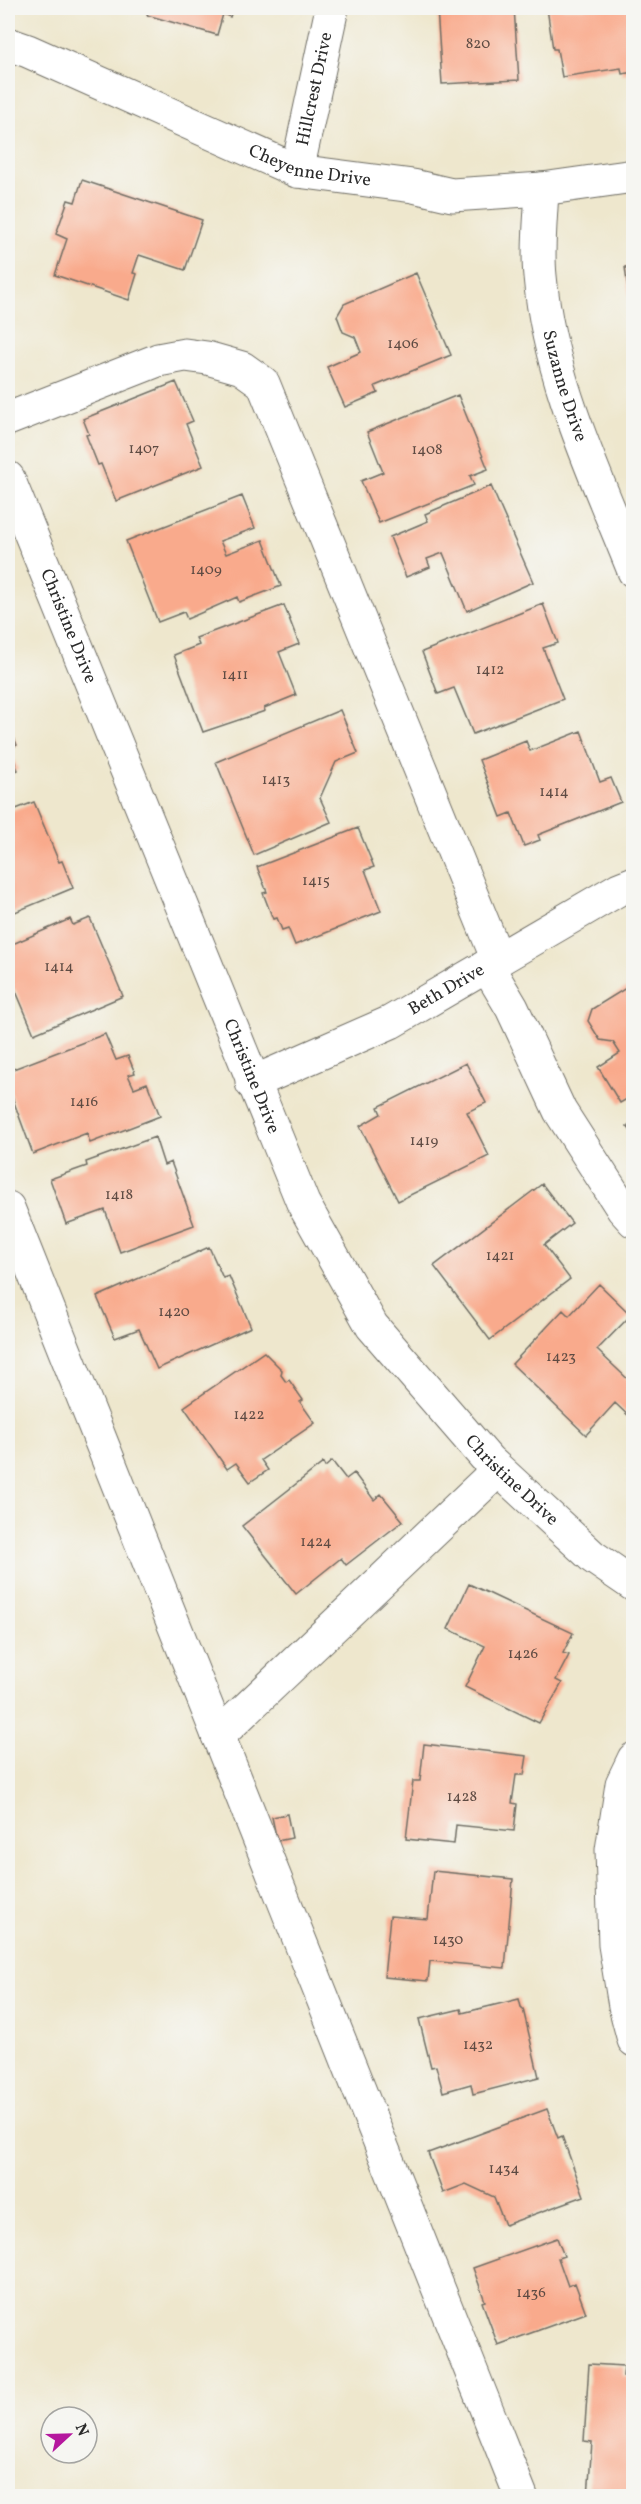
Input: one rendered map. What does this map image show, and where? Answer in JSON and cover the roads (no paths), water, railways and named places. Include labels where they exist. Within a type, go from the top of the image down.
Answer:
[{"type":"street","name":"Hillcrest Drive","points":[[297,171],[332,8]]},
{"type":"street","name":"Cheyenne Drive","points":[[8,44],[297,171],[413,186],[452,195],[542,189],[633,176]]},
{"type":"street","name":"Suzanne Drive","points":[[542,189],[540,275],[558,372],[564,394],[633,571]]},
{"type":"street","points":[[8,419],[158,360],[185,355],[207,358],[242,368],[264,383],[512,1008],[560,1111],[633,1221]]},
{"type":"street","name":"Christine Drive","points":[[8,478],[252,1083],[303,1203],[372,1326],[498,1470],[593,1557],[633,1585]]},
{"type":"street","name":"Beth Drive","points":[[252,1083],[391,1022],[633,883]]},
{"type":"street","points":[[8,1208],[521,2496]]},
{"type":"street","points":[[218,1737],[498,1470]]},
{"type":"street","points":[[633,1760],[622,1784],[612,1850],[615,1945],[628,1986],[633,2040]]}]
